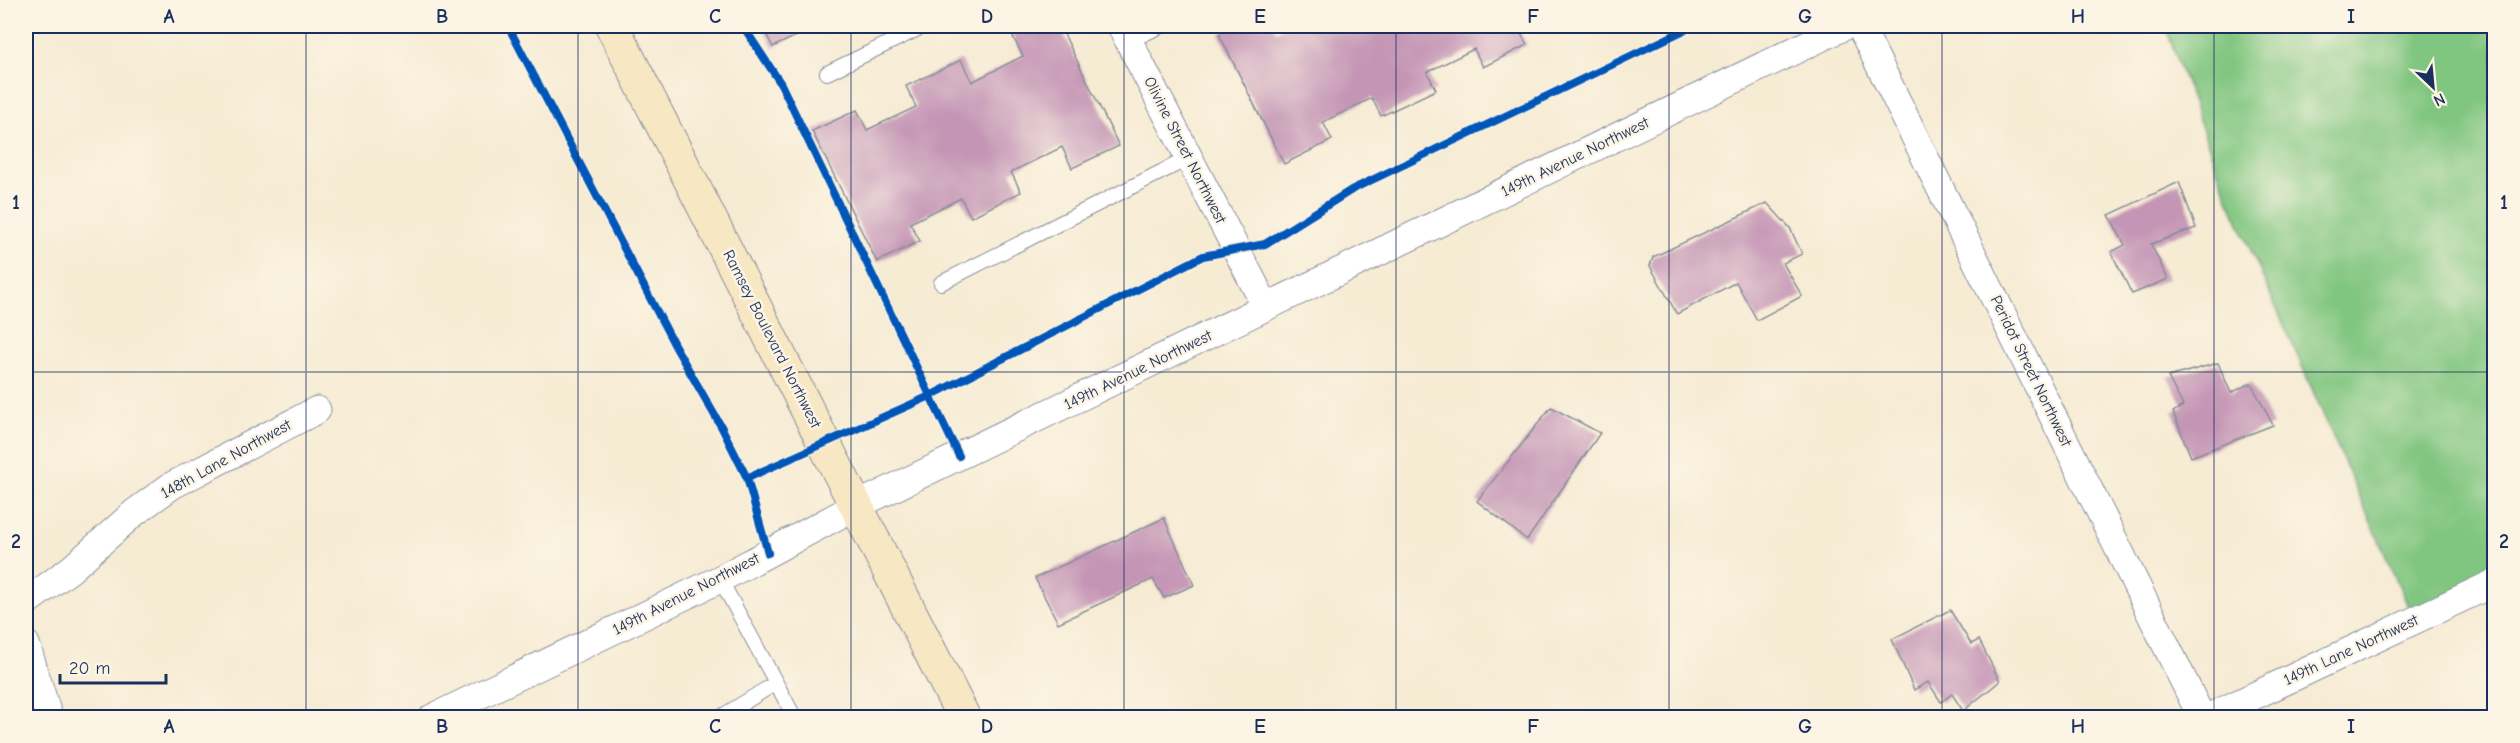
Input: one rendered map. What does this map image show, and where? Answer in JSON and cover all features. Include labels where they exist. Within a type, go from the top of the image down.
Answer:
[{"type":"street","name":"Ramsey Boulevard Northwest","points":[[612,26],[964,717]]},
{"type":"street","name":"149th Avenue Northwest","points":[[432,717],[720,579],[856,506],[1845,26]]},
{"type":"street","name":"Peridot Street Northwest","points":[[1860,26],[2202,717]]},
{"type":"street","name":"Olivine Street Northwest","points":[[1125,33],[1266,307]]},
{"type":"street","name":"148th Lane Northwest","points":[[26,602],[70,569],[134,513],[171,486],[317,410]]},
{"type":"street","name":"149th Lane Northwest","points":[[2207,717],[2494,582]]},
{"type":"street","points":[[26,644],[50,717]]},
{"type":"lane","points":[[827,73],[924,26]]},
{"type":"lane","points":[[1125,33],[1161,26]]},
{"type":"lane","points":[[941,283],[1189,158]]},
{"type":"lane","points":[[720,579],[795,717]]},
{"type":"lane","points":[[719,717],[776,683]]},
{"type":"green space","points":[[2165,26],[2494,26],[2494,583],[2414,620],[2226,194]]},
{"type":"building","points":[[762,26],[817,26],[773,47]]},
{"type":"building","points":[[1032,26],[1060,26],[1119,146],[1072,168],[1062,147],[1011,172],[1021,192],[971,217],[961,198],[910,223],[920,241],[877,262],[812,131],[857,110],[867,130],[916,107],[906,86],[961,60],[972,82],[1023,56],[1012,35]]},
{"type":"building","points":[[1236,26],[1274,26],[1276,31],[1286,26],[1517,26],[1527,45],[1483,67],[1474,49],[1427,72],[1436,90],[1381,116],[1372,98],[1323,122],[1332,140],[1284,164],[1219,34]]},
{"type":"building","points":[[2179,182],[2196,228],[2151,244],[2168,279],[2132,294],[2111,252],[2125,245],[2109,215]]},
{"type":"building","points":[[1767,203],[1790,228],[1802,254],[1783,263],[1802,296],[1757,320],[1736,282],[1677,314],[1650,266],[1653,257]]},
{"type":"building","points":[[2218,363],[2231,393],[2251,383],[2273,425],[2191,457],[2173,412],[2183,406],[2168,377]]},
{"type":"building","points":[[1551,407],[1600,433],[1527,540],[1477,501]]},
{"type":"building","points":[[1164,518],[1194,585],[1164,598],[1153,579],[1058,623],[1035,578]]},
{"type":"building","points":[[1950,610],[1971,644],[1979,640],[2000,681],[1963,711],[1952,694],[1941,702],[1928,682],[1914,690],[1892,639]]},
{"type":"cycle path","points":[[508,26],[675,346],[722,428],[747,478],[768,553]]},
{"type":"cycle path","points":[[743,26],[781,84],[959,456]]},
{"type":"cycle path","points":[[747,478],[930,396],[1203,256],[1265,244],[1353,189],[1693,26]]}]
